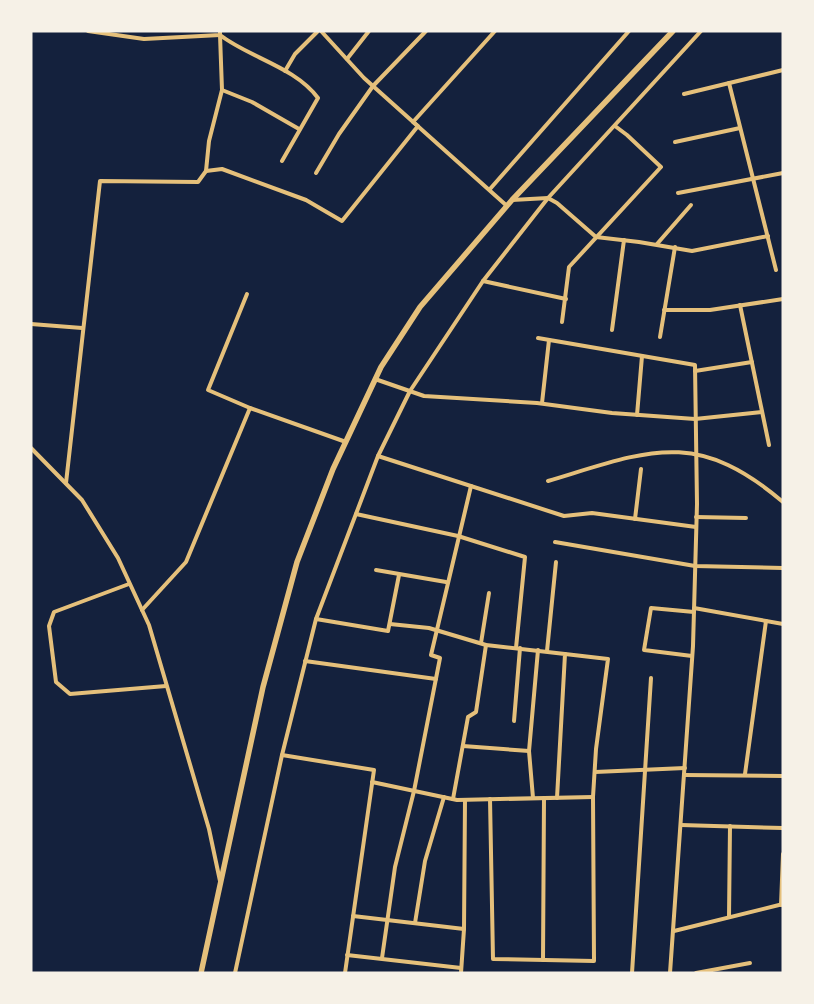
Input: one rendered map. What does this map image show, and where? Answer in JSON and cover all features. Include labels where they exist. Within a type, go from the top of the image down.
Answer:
[{"type":"main road","points":[[201,973],[263,687],[297,562],[346,442],[375,379],[420,306],[512,200],[673,31]]},
{"type":"street","points":[[88,31],[144,39],[220,33],[231,44],[284,71],[312,90],[318,98],[282,161]]},
{"type":"street","points":[[284,71],[295,54],[320,31],[373,86],[508,206]]},
{"type":"street","points":[[347,59],[369,31]]},
{"type":"street","points":[[316,174],[339,134],[373,86],[426,31]]},
{"type":"street","points":[[418,126],[414,122],[495,31]]},
{"type":"street","points":[[490,189],[629,31]]},
{"type":"street","points":[[235,973],[282,755],[316,619],[378,456],[410,391],[483,281],[548,198],[701,31]]},
{"type":"street","points":[[66,483],[100,181],[198,182],[206,172],[209,141],[222,90],[220,33]]},
{"type":"street","points":[[684,94],[783,70]]},
{"type":"street","points":[[729,83],[776,270]]},
{"type":"street","points":[[222,90],[252,102],[299,129]]},
{"type":"street","points":[[206,172],[222,169],[306,200],[342,221],[418,126]]},
{"type":"street","points":[[562,322],[569,267],[661,167],[615,126]]},
{"type":"street","points":[[675,142],[740,128]]},
{"type":"street","points":[[678,193],[783,173]]},
{"type":"street","points":[[512,200],[548,198],[557,203],[596,237],[657,244],[692,251],[768,236]]},
{"type":"street","points":[[657,244],[691,205]]},
{"type":"street","points":[[612,330],[624,240]]},
{"type":"street","points":[[660,337],[675,247]]},
{"type":"street","points":[[483,281],[566,299]]},
{"type":"street","points":[[247,294],[208,390],[250,408],[346,442]]},
{"type":"street","points":[[664,310],[710,310],[783,299]]},
{"type":"street","points":[[740,306],[769,445]]},
{"type":"street","points":[[31,324],[82,328]]},
{"type":"street","points":[[538,338],[695,365],[696,527],[694,610],[685,775],[670,973]]},
{"type":"street","points":[[542,403],[549,340]]},
{"type":"street","points":[[637,415],[642,356]]},
{"type":"street","points":[[695,371],[752,362]]},
{"type":"street","points":[[375,379],[424,396],[542,403],[637,415],[696,419],[762,412]]},
{"type":"street","points":[[142,610],[186,562],[250,408]]},
{"type":"street","points":[[31,448],[82,500],[118,558],[149,625],[210,829],[220,884]]},
{"type":"street","points":[[548,481],[639,454],[696,453],[733,466],[762,484],[783,502]]},
{"type":"street","points":[[378,456],[564,516],[592,513],[696,527]]},
{"type":"street","points":[[634,519],[641,469]]},
{"type":"street","points":[[382,958],[395,867],[414,791],[440,658],[431,655],[446,582],[471,486]]},
{"type":"street","points":[[356,514],[458,536],[525,557],[514,721]]},
{"type":"street","points":[[696,517],[746,518]]},
{"type":"street","points":[[555,542],[695,566],[783,568]]},
{"type":"street","points":[[547,651],[556,562]]},
{"type":"street","points":[[376,570],[446,582]]},
{"type":"street","points":[[316,619],[388,631],[399,575]]},
{"type":"street","points":[[129,584],[54,612],[49,626],[56,682],[70,694],[166,686]]},
{"type":"street","points":[[481,643],[489,594]]},
{"type":"street","points":[[692,656],[644,650],[651,608],[694,610],[783,624]]},
{"type":"street","points":[[745,774],[766,621]]},
{"type":"street","points":[[390,624],[436,630],[486,645],[608,659],[593,797],[594,961],[493,959],[490,799]]},
{"type":"street","points":[[453,799],[468,717],[476,712],[486,645]]},
{"type":"street","points":[[533,798],[529,751],[538,650]]},
{"type":"street","points":[[557,798],[565,654]]},
{"type":"street","points":[[306,661],[436,678]]},
{"type":"street","points":[[632,973],[651,678]]},
{"type":"street","points":[[463,746],[529,751]]},
{"type":"street","points":[[282,755],[374,770],[345,973]]},
{"type":"street","points":[[595,772],[685,768]]},
{"type":"street","points":[[685,775],[745,774],[783,776]]},
{"type":"street","points":[[372,782],[465,800],[593,797]]},
{"type":"street","points":[[415,923],[425,861],[444,797]]},
{"type":"street","points":[[543,960],[544,798]]},
{"type":"street","points":[[348,955],[382,958],[461,970],[464,929],[465,800]]},
{"type":"street","points":[[681,825],[783,828]]},
{"type":"street","points":[[728,917],[730,826]]},
{"type":"street","points":[[674,931],[782,904],[783,854]]},
{"type":"street","points":[[353,916],[464,929]]},
{"type":"street","points":[[696,973],[750,963]]}]
